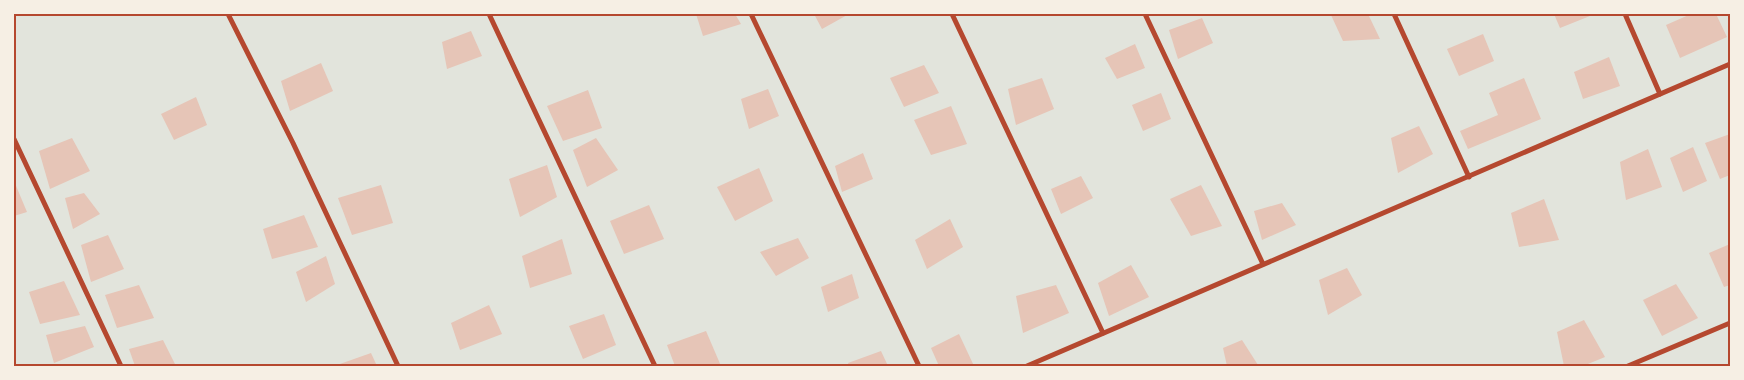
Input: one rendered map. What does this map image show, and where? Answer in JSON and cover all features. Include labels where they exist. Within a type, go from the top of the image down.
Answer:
[{"type":"street","points":[[228,14],[293,143],[398,366]]},
{"type":"street","points":[[489,14],[655,366]]},
{"type":"street","points":[[751,14],[919,366]]},
{"type":"street","points":[[952,14],[1103,333]]},
{"type":"street","points":[[1145,14],[1263,264]]},
{"type":"street","points":[[1394,14],[1468,177]]},
{"type":"street","points":[[1626,14],[1660,94]]},
{"type":"street","points":[[1027,366],[1730,64]]},
{"type":"street","points":[[14,139],[121,366]]},
{"type":"street","points":[[1628,366],[1730,323]]},
{"type":"shaded area","points":[[14,14],[1730,14],[1730,366],[14,366]]},
{"type":"building","points":[[696,14],[735,14],[741,24],[703,36]]},
{"type":"building","points":[[814,14],[849,14],[822,29]]},
{"type":"building","points":[[1368,14],[1380,39],[1343,41],[1331,15]]},
{"type":"building","points":[[1554,14],[1595,14],[1560,28]]},
{"type":"building","points":[[1691,14],[1716,14],[1727,37],[1680,58],[1666,25]]},
{"type":"building","points":[[1202,18],[1213,43],[1178,59],[1169,30]]},
{"type":"building","points":[[471,31],[482,56],[447,69],[442,42]]},
{"type":"building","points":[[1483,34],[1494,61],[1459,76],[1447,49]]},
{"type":"building","points":[[1135,44],[1145,68],[1117,79],[1105,58]]},
{"type":"building","points":[[1609,57],[1620,86],[1583,99],[1574,72]]},
{"type":"building","points":[[321,63],[333,91],[290,111],[281,81]]},
{"type":"building","points":[[924,65],[939,93],[904,107],[890,78]]},
{"type":"building","points":[[1042,78],[1054,109],[1016,125],[1008,89]]},
{"type":"building","points":[[1524,78],[1541,119],[1468,149],[1460,131],[1498,115],[1489,93]]},
{"type":"building","points":[[768,89],[779,116],[749,129],[741,99]]},
{"type":"building","points":[[588,90],[602,128],[563,141],[547,106]]},
{"type":"building","points":[[1161,93],[1171,119],[1143,131],[1132,105]]},
{"type":"building","points":[[196,97],[207,125],[174,140],[161,114]]},
{"type":"building","points":[[951,106],[967,144],[931,155],[914,120]]},
{"type":"building","points":[[1419,126],[1433,154],[1398,173],[1391,138]]},
{"type":"building","points":[[1730,134],[1730,175],[1720,179],[1705,143]]},
{"type":"building","points":[[72,138],[90,171],[50,189],[39,151]]},
{"type":"building","points":[[596,138],[618,170],[587,187],[573,150]]},
{"type":"building","points":[[1693,147],[1707,181],[1683,192],[1670,158]]},
{"type":"building","points":[[1648,149],[1662,187],[1626,200],[1620,162]]},
{"type":"building","points":[[863,153],[873,179],[842,192],[835,166]]},
{"type":"building","points":[[547,165],[557,197],[520,217],[509,179]]},
{"type":"building","points":[[759,168],[773,201],[735,221],[717,187]]},
{"type":"building","points":[[1081,176],[1093,198],[1061,214],[1051,189]]},
{"type":"building","points":[[14,181],[27,212],[14,216]]},
{"type":"building","points":[[381,185],[393,223],[352,235],[338,198]]},
{"type":"building","points":[[1201,185],[1222,226],[1191,236],[1170,199]]},
{"type":"building","points":[[84,193],[100,214],[73,229],[65,198]]},
{"type":"building","points":[[1544,199],[1559,240],[1519,247],[1511,213]]},
{"type":"building","points":[[1282,203],[1296,225],[1262,240],[1254,211]]},
{"type":"building","points":[[649,205],[664,239],[624,254],[610,221]]},
{"type":"building","points":[[304,215],[318,247],[272,259],[263,229]]},
{"type":"building","points":[[950,219],[963,247],[927,269],[915,240]]},
{"type":"building","points":[[108,235],[124,269],[91,282],[81,245]]},
{"type":"building","points":[[798,238],[809,258],[776,276],[760,252]]},
{"type":"building","points":[[562,239],[572,274],[530,288],[522,256]]},
{"type":"building","points":[[1730,244],[1730,285],[1724,287],[1709,253]]},
{"type":"building","points":[[326,256],[335,284],[306,302],[296,272]]},
{"type":"building","points":[[1131,265],[1149,297],[1109,316],[1098,283]]},
{"type":"building","points":[[1347,268],[1362,295],[1328,315],[1319,280]]},
{"type":"building","points":[[852,274],[859,298],[828,312],[821,287]]},
{"type":"building","points":[[64,281],[80,315],[40,324],[29,292]]},
{"type":"building","points":[[1676,284],[1698,318],[1662,336],[1643,300]]},
{"type":"building","points":[[139,285],[154,318],[117,328],[105,295]]},
{"type":"building","points":[[1056,285],[1069,313],[1023,333],[1016,296]]},
{"type":"building","points":[[489,305],[502,334],[460,350],[451,323]]},
{"type":"building","points":[[604,314],[616,345],[583,359],[569,326]]},
{"type":"building","points":[[1584,320],[1605,357],[1583,366],[1564,366],[1557,332]]},
{"type":"building","points":[[85,326],[94,347],[54,363],[46,335]]},
{"type":"building","points":[[706,331],[721,366],[675,366],[667,345]]},
{"type":"building","points":[[959,334],[974,366],[939,366],[931,348]]},
{"type":"building","points":[[163,340],[176,366],[135,366],[129,349]]},
{"type":"building","points":[[1242,340],[1258,365],[1227,366],[1223,348]]},
{"type":"building","points":[[881,351],[888,366],[849,366],[848,363]]},
{"type":"building","points":[[371,353],[377,366],[337,365]]}]
